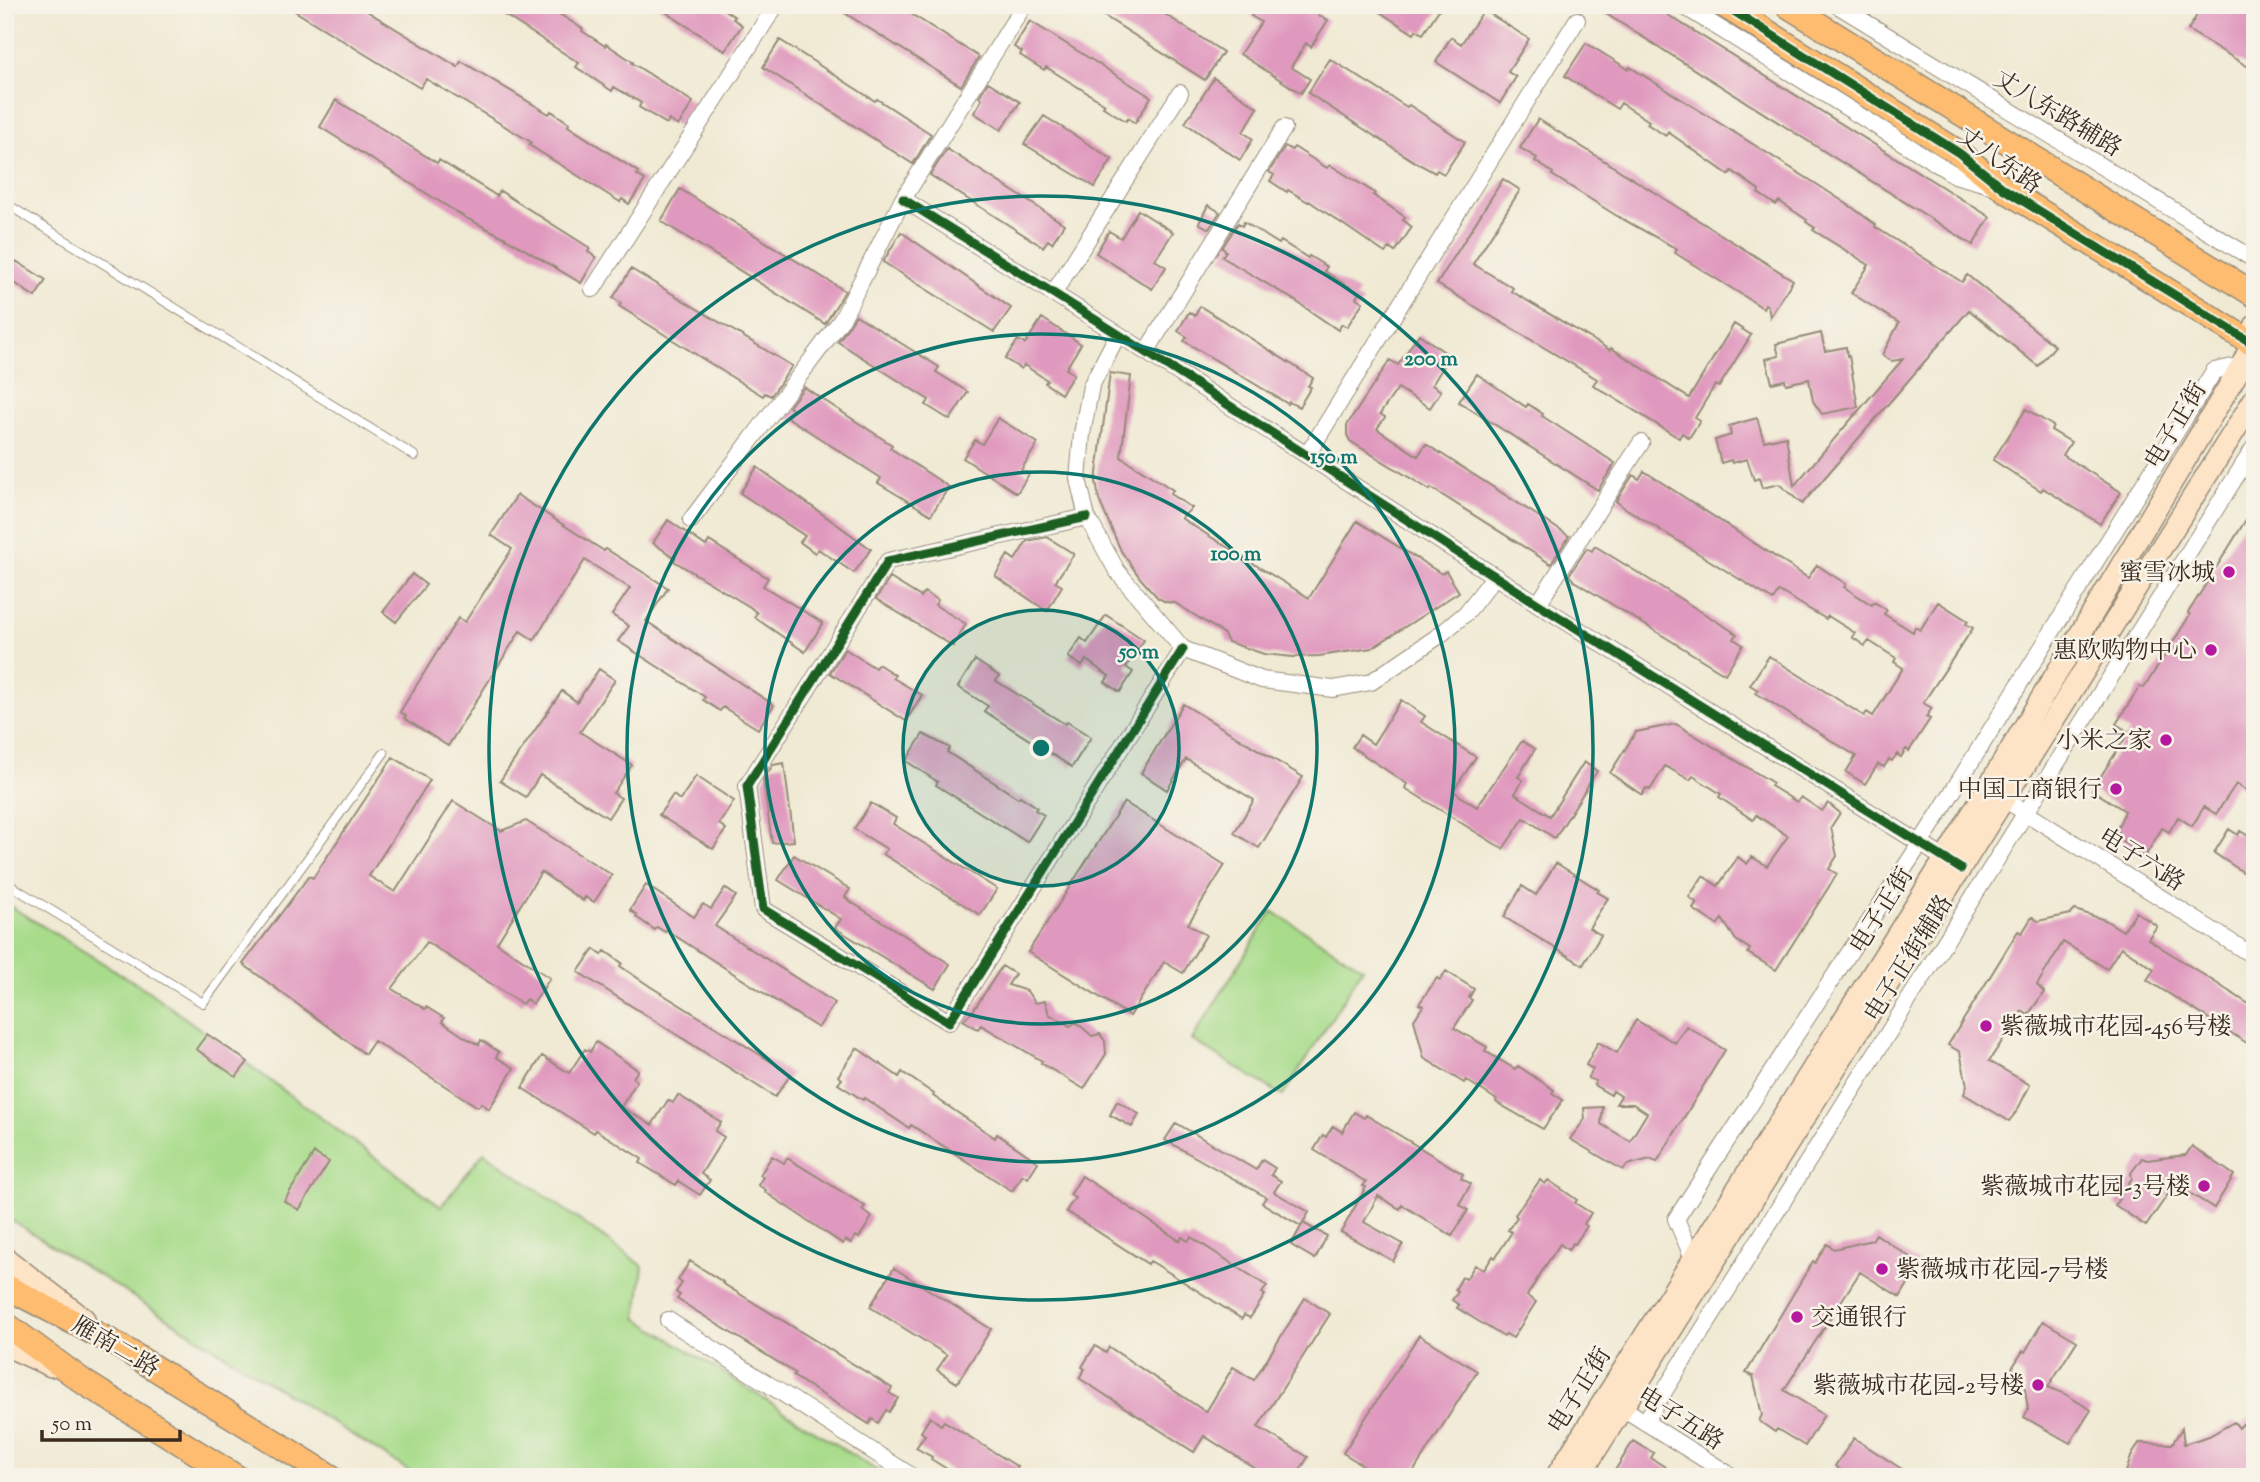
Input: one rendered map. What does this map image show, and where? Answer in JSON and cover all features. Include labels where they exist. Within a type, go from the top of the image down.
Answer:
[{"type":"main road","name":"丈八东路","points":[[1724,5],[1959,153],[2004,189],[2251,345]]},
{"type":"main road","name":"丈八东路","points":[[1787,5],[2255,295]]},
{"type":"main road","name":"电子正街","points":[[1556,1477],[1614,1402],[1953,864],[2251,345]]},
{"type":"main road","name":"电子正街","points":[[1578,1477],[1614,1402],[1693,1258],[1953,864],[2004,799],[2255,397]]},
{"type":"main road","points":[[5,1258],[119,1346]]},
{"type":"main road","name":"雁南二路","points":[[5,1286],[119,1346],[331,1477]]},
{"type":"main road","name":"雁南二路","points":[[5,1324],[85,1383],[236,1477]]},
{"type":"main road","points":[[5,1345],[85,1383]]},
{"type":"street","points":[[593,289],[775,5]]},
{"type":"street","points":[[691,520],[842,318],[903,199],[1024,5]]},
{"type":"street","points":[[1682,5],[1955,174],[2004,189]]},
{"type":"street","name":"丈八东路辅路","points":[[1837,5],[2255,260]]},
{"type":"street","points":[[1307,455],[1577,20]]},
{"type":"street","points":[[1054,293],[1180,93]]},
{"type":"street","points":[[1146,352],[1284,128]]},
{"type":"street","points":[[903,199],[1538,604],[1953,864]]},
{"type":"street","points":[[1118,334],[1091,386],[1082,434],[1078,479],[1087,517],[1117,571],[1184,649],[1262,680],[1333,689],[1371,682],[1440,635],[1466,612],[1495,576]]},
{"type":"street","name":"电子正街辅路","points":[[1693,1258],[1676,1219],[1920,844],[2214,371],[2251,345]]},
{"type":"street","points":[[1538,604],[1641,443]]},
{"type":"street","name":"电子正街辅路","points":[[1645,1422],[2255,446]]},
{"type":"street","points":[[1087,517],[888,561],[747,786],[763,909],[949,1022],[1184,649]]},
{"type":"street","name":"电子六路","points":[[2004,799],[2255,957]]},
{"type":"street","points":[[668,1320],[913,1477]]},
{"type":"street","name":"电子五路","points":[[1614,1402],[1732,1477]]},
{"type":"lane","points":[[5,203],[415,456]]},
{"type":"lane","points":[[5,882],[203,1003],[384,752]]},
{"type":"green space","points":[[5,903],[147,990],[441,1206],[484,1152],[643,1266],[637,1318],[887,1477],[419,1477],[5,1216]]},
{"type":"green space","points":[[1272,911],[1363,968],[1283,1096],[1192,1040]]},
{"type":"building","points":[[285,5],[357,5],[458,67],[461,61],[549,114],[551,111],[569,123],[568,126],[638,172],[637,175],[645,180],[629,204],[622,199],[620,202],[529,145],[531,142],[426,79],[420,88]]},
{"type":"building","points":[[489,5],[545,5],[693,102],[678,126],[669,120],[667,124],[639,107],[641,103],[614,87],[612,91],[576,67],[579,63]]},
{"type":"building","points":[[655,5],[716,5],[742,25],[725,51]]},
{"type":"building","points":[[832,5],[897,5],[979,57],[961,86]]},
{"type":"building","points":[[1087,5],[1151,5],[1223,52],[1205,80]]},
{"type":"building","points":[[1258,5],[1311,5],[1320,11],[1318,15],[1328,20],[1311,47],[1306,43],[1291,67],[1310,79],[1301,93],[1240,54],[1261,22],[1251,16]]},
{"type":"building","points":[[1369,5],[1442,5],[1423,34],[1416,30],[1414,34]]},
{"type":"building","points":[[1592,5],[1652,5],[1990,217],[1973,245]]},
{"type":"building","points":[[2203,5],[2230,5],[2255,20],[2255,71],[2188,30]]},
{"type":"building","points":[[1484,10],[1529,39],[1508,72],[1516,77],[1500,103],[1436,62],[1451,37],[1461,44]]},
{"type":"building","points":[[1030,21],[1151,97],[1135,123],[1128,118],[1126,121],[1103,107],[1105,104],[1046,67],[1044,70],[1020,55],[1022,52],[1014,47]]},
{"type":"building","points":[[780,40],[931,134],[913,164],[763,67]]},
{"type":"building","points":[[1586,43],[1628,69],[1630,67],[1818,185],[1853,208],[1876,225],[1875,227],[1962,282],[1967,275],[2055,346],[2038,366],[1969,310],[1802,504],[1779,484],[1762,488],[1759,478],[1754,480],[1747,459],[1721,463],[1715,440],[1731,435],[1729,426],[1757,418],[1764,441],[1786,436],[1794,486],[1903,359],[1892,361],[1882,355],[1899,323],[1851,293],[1869,265],[1813,230],[1815,228],[1806,222],[1807,220],[1779,201],[1776,205],[1758,193],[1759,190],[1732,171],[1729,175],[1668,132],[1666,136],[1647,124],[1649,121],[1621,103],[1617,109],[1565,76]]},
{"type":"building","points":[[1330,59],[1407,107],[1409,105],[1465,142],[1444,174],[1437,170],[1435,173],[1415,162],[1308,93]]},
{"type":"building","points":[[1214,78],[1258,108],[1243,132],[1253,139],[1240,160],[1185,123]]},
{"type":"building","points":[[988,82],[1020,102],[1001,130],[974,113]]},
{"type":"building","points":[[336,100],[437,163],[439,160],[497,196],[500,191],[590,248],[588,252],[596,257],[581,283],[466,218],[320,127]]},
{"type":"building","points":[[1044,116],[1112,159],[1095,187],[1024,144]]},
{"type":"building","points":[[1538,119],[1793,280],[1770,317],[1765,304],[1763,308],[1675,253],[1677,249],[1617,216],[1552,175],[1553,173],[1535,161],[1537,158],[1520,148]]},
{"type":"building","points":[[1285,146],[1292,150],[1294,147],[1327,168],[1330,165],[1375,193],[1373,195],[1405,217],[1403,220],[1412,227],[1395,252],[1389,248],[1385,253],[1309,201],[1270,181],[1274,175],[1269,172]]},
{"type":"building","points":[[947,149],[1064,224],[1052,243],[1048,240],[1043,247],[930,175]]},
{"type":"building","points":[[1503,179],[1520,190],[1473,264],[1513,288],[1511,291],[1610,350],[1611,348],[1689,398],[1734,324],[1751,335],[1719,387],[1715,385],[1695,418],[1700,421],[1689,438],[1682,433],[1679,438],[1593,385],[1597,379],[1437,284]]},
{"type":"building","points":[[680,189],[845,291],[825,324],[661,221]]},
{"type":"building","points":[[1208,205],[1220,212],[1209,229],[1199,223]]},
{"type":"building","points":[[1138,210],[1173,232],[1155,260],[1166,267],[1152,289],[1096,253],[1109,231],[1121,238]]},
{"type":"building","points":[[1244,222],[1279,244],[1281,241],[1327,267],[1324,271],[1359,293],[1356,298],[1363,302],[1347,327],[1342,324],[1338,330],[1222,257],[1226,251],[1222,248],[1238,223],[1242,226]]},
{"type":"building","points":[[901,232],[1011,308],[994,332],[883,262]]},
{"type":"building","points":[[16,261],[46,280],[35,297],[6,277]]},
{"type":"building","points":[[631,269],[792,366],[771,396],[765,393],[763,396],[619,306],[621,303],[613,298]]},
{"type":"building","points":[[1200,306],[1313,378],[1308,386],[1311,387],[1299,407],[1289,402],[1288,404],[1184,341],[1187,337],[1178,331],[1189,312],[1195,316]]},
{"type":"building","points":[[856,315],[939,367],[936,372],[968,392],[950,420],[926,405],[929,400],[838,342]]},
{"type":"building","points":[[1042,318],[1081,344],[1066,369],[1074,374],[1061,394],[1045,383],[1047,380],[1024,365],[1021,369],[1005,359],[1018,340],[1025,344]]},
{"type":"building","points":[[1821,333],[1825,351],[1846,347],[1858,407],[1822,414],[1813,401],[1809,379],[1786,384],[1785,380],[1772,383],[1766,359],[1779,356],[1776,344]]},
{"type":"building","points":[[1419,334],[1450,356],[1432,385],[1441,391],[1430,408],[1398,388],[1380,414],[1385,417],[1377,429],[1418,456],[1426,444],[1569,536],[1551,564],[1431,488],[1430,490],[1350,441],[1347,425],[1390,360],[1398,365]]},
{"type":"building","points":[[1110,373],[1131,376],[1121,457],[1173,490],[1170,494],[1192,508],[1181,518],[1254,564],[1309,598],[1357,521],[1442,574],[1446,571],[1459,592],[1372,648],[1293,657],[1264,654],[1228,642],[1223,633],[1175,603],[1158,598],[1121,551],[1099,500],[1096,481]]},
{"type":"building","points":[[1477,374],[1526,407],[1528,404],[1615,463],[1598,490],[1459,402]]},
{"type":"building","points":[[804,387],[892,445],[890,448],[949,487],[931,515],[878,483],[881,478],[787,417],[792,409],[789,407]]},
{"type":"building","points":[[2026,409],[2053,426],[2051,430],[2071,442],[2063,455],[2121,492],[2100,524],[1993,460]]},
{"type":"building","points":[[998,418],[1038,443],[1021,470],[1029,474],[1017,493],[963,458],[975,440],[982,444]]},
{"type":"building","points":[[757,467],[871,549],[854,573],[818,549],[815,553],[800,542],[805,536],[740,493]]},
{"type":"building","points":[[1644,471],[1808,578],[1817,565],[1872,605],[1874,602],[1887,610],[1884,614],[1913,632],[1915,627],[1920,630],[1938,602],[1968,621],[1966,624],[1973,628],[1923,703],[1932,708],[1926,717],[1930,719],[1909,751],[1906,749],[1901,757],[1897,754],[1892,761],[1889,759],[1884,767],[1878,764],[1865,784],[1846,772],[1856,756],[1756,693],[1758,690],[1750,685],[1769,656],[1864,716],[1867,712],[1873,716],[1903,668],[1894,662],[1896,658],[1869,641],[1865,646],[1852,637],[1855,633],[1828,616],[1826,619],[1779,591],[1773,600],[1622,506],[1616,501],[1633,475],[1639,479]]},
{"type":"building","points":[[517,495],[668,588],[646,621],[774,705],[758,729],[723,707],[720,711],[703,700],[705,697],[618,641],[629,626],[612,615],[630,588],[585,560],[534,640],[520,631],[448,746],[404,718],[406,716],[400,712],[458,618],[465,622],[512,549],[491,535]]},
{"type":"building","name":"惠欧购物中心","points":[[2255,505],[2255,796],[2236,784],[2216,814],[2204,807],[2192,826],[2178,817],[2169,832],[2162,828],[2146,855],[2123,842],[2117,829],[2125,811],[2092,790],[2129,732],[2116,724],[2140,686],[2144,688]]},
{"type":"building","points":[[668,520],[706,546],[709,541],[768,578],[763,586],[823,623],[805,652],[754,617],[757,613],[750,607],[674,561],[675,558],[653,543]]},
{"type":"building","points":[[1047,537],[1074,554],[1055,582],[1062,586],[1047,611],[995,576],[1008,555],[1015,560],[1027,541]]},
{"type":"building","points":[[1595,546],[1737,634],[1734,639],[1743,645],[1725,674],[1574,581],[1569,575],[1587,548],[1592,551]]},
{"type":"building","points":[[412,574],[426,585],[396,622],[383,612]]},
{"type":"building","points":[[890,578],[921,597],[924,592],[938,600],[935,605],[966,624],[953,646],[876,599]]},
{"type":"building","points":[[1106,615],[1144,640],[1126,667],[1133,672],[1120,692],[1105,682],[1109,676],[1086,660],[1082,666],[1068,657],[1081,638],[1087,643]]},
{"type":"building","points":[[845,649],[875,668],[878,664],[895,675],[893,678],[922,695],[906,721],[830,673]]},
{"type":"building","points":[[975,660],[999,676],[996,681],[1091,737],[1072,767],[984,711],[988,706],[958,687]]},
{"type":"building","points":[[599,669],[615,680],[580,732],[632,765],[613,793],[621,798],[608,818],[540,775],[526,797],[500,781],[562,691],[577,702]]},
{"type":"building","points":[[1401,700],[1425,716],[1421,722],[1476,757],[1453,791],[1477,807],[1522,741],[1535,749],[1518,777],[1523,780],[1515,794],[1550,816],[1584,762],[1597,771],[1555,838],[1524,818],[1503,849],[1405,788],[1407,784],[1352,747],[1360,735],[1373,744]]},
{"type":"building","points":[[1183,704],[1303,777],[1259,848],[1234,833],[1254,800],[1186,759],[1167,790],[1141,773]]},
{"type":"building","points":[[1676,724],[1773,783],[1771,786],[1797,802],[1801,797],[1822,811],[1828,803],[1840,813],[1831,827],[1837,856],[1829,869],[1837,874],[1776,970],[1748,953],[1750,949],[1736,940],[1722,919],[1717,925],[1693,909],[1697,903],[1689,897],[1703,876],[1718,886],[1738,857],[1747,864],[1752,857],[1767,866],[1788,836],[1756,815],[1753,820],[1693,776],[1690,780],[1665,766],[1650,790],[1646,788],[1642,795],[1610,773],[1636,732]]},
{"type":"building","points":[[923,734],[950,748],[947,752],[1018,798],[1020,796],[1037,807],[1035,810],[1044,815],[1027,842],[936,785],[938,782],[906,761]]},
{"type":"building","points":[[393,757],[430,780],[369,876],[395,892],[453,801],[501,831],[526,821],[612,875],[594,902],[585,897],[583,901],[541,872],[497,943],[550,978],[533,1004],[526,999],[522,1004],[427,942],[392,989],[444,1018],[442,1022],[466,1038],[479,1045],[481,1040],[499,1052],[496,1057],[514,1068],[489,1109],[481,1103],[478,1107],[374,1041],[365,1054],[243,964],[309,876],[313,878]]},
{"type":"building","points":[[784,763],[794,841],[772,843],[763,780],[773,765]]},
{"type":"building","points":[[696,776],[734,801],[719,824],[726,829],[713,849],[659,815],[673,795],[680,800]]},
{"type":"building","points":[[1124,802],[1225,865],[1188,924],[1206,935],[1183,973],[1164,962],[1130,1016],[1028,952]]},
{"type":"building","points":[[871,803],[896,818],[893,824],[997,889],[980,915],[883,854],[887,849],[854,829]]},
{"type":"building","points":[[2229,829],[2238,835],[2240,831],[2255,840],[2255,880],[2214,853]]},
{"type":"building","points":[[794,855],[850,889],[845,897],[851,902],[950,964],[935,989],[835,928],[841,919],[778,880]]},
{"type":"building","points":[[1556,863],[1608,898],[1589,928],[1601,935],[1583,965],[1504,917],[1522,886],[1536,895]]},
{"type":"building","points":[[646,885],[694,917],[703,904],[711,909],[725,888],[736,896],[715,926],[835,1003],[818,1028],[666,930],[665,932],[657,927],[655,930],[636,917],[630,910]]},
{"type":"building","points":[[2075,910],[2105,920],[2123,931],[2136,912],[2157,926],[2148,939],[2255,1008],[2255,1048],[2147,980],[2154,969],[2121,947],[2107,969],[2063,942],[2037,985],[2044,992],[2028,1015],[2022,1011],[1989,1061],[2030,1085],[2017,1111],[2009,1121],[1964,1094],[1967,1086],[1960,1052],[1948,1045],[2018,931],[2022,933],[2032,917],[2038,921],[2071,914]]},
{"type":"building","points":[[594,949],[602,955],[605,951],[622,963],[620,966],[651,987],[791,1074],[775,1097],[578,972]]},
{"type":"building","points":[[1002,966],[1015,974],[1008,985],[1027,991],[1035,1003],[1045,1001],[1049,1014],[1070,1026],[1076,1022],[1092,1036],[1100,1034],[1105,1041],[1106,1054],[1084,1089],[981,1025],[978,1029],[963,1020],[973,1011]]},
{"type":"building","points":[[1446,971],[1474,989],[1469,998],[1472,1000],[1454,1028],[1487,1047],[1485,1051],[1515,1069],[1518,1066],[1554,1090],[1552,1093],[1563,1100],[1543,1129],[1496,1102],[1497,1100],[1466,1080],[1464,1083],[1424,1058],[1414,1020],[1423,1006],[1419,1004],[1437,978],[1440,980]]},
{"type":"building","points":[[1636,1020],[1675,1043],[1686,1026],[1725,1050],[1657,1162],[1650,1159],[1627,1165],[1623,1170],[1570,1139],[1585,1119],[1584,1108],[1603,1107],[1601,1124],[1630,1141],[1647,1113],[1633,1104],[1616,1104],[1621,1096],[1613,1091],[1611,1095],[1594,1085],[1596,1081],[1588,1078],[1593,1069],[1586,1065],[1598,1042],[1617,1053]]},
{"type":"building","points":[[207,1034],[248,1062],[236,1077],[196,1049]]},
{"type":"building","points":[[596,1042],[638,1070],[633,1078],[637,1081],[621,1107],[652,1125],[668,1100],[673,1103],[678,1095],[721,1122],[715,1131],[724,1137],[701,1174],[710,1180],[700,1195],[678,1181],[676,1185],[640,1163],[642,1159],[596,1130],[594,1133],[522,1088],[542,1056],[569,1073],[585,1049],[590,1052]]},
{"type":"building","points":[[857,1048],[899,1077],[902,1072],[995,1138],[997,1134],[1038,1162],[1028,1178],[1023,1175],[1012,1191],[911,1125],[909,1128],[838,1084],[842,1079],[838,1076]]},
{"type":"building","points":[[1117,1101],[1139,1114],[1132,1127],[1110,1115]]},
{"type":"building","points":[[1354,1112],[1364,1118],[1366,1115],[1463,1174],[1461,1178],[1471,1184],[1459,1204],[1468,1210],[1452,1236],[1402,1205],[1400,1209],[1378,1196],[1364,1222],[1403,1244],[1393,1261],[1341,1232],[1366,1187],[1363,1186],[1366,1182],[1314,1150],[1323,1135],[1326,1137],[1333,1126],[1342,1132]]},
{"type":"building","points":[[1176,1123],[1256,1170],[1262,1160],[1275,1168],[1271,1175],[1281,1181],[1274,1192],[1309,1212],[1301,1226],[1262,1203],[1266,1197],[1165,1140]]},
{"type":"building","name":"紫薇城市花园-3号楼","points":[[2192,1146],[2234,1175],[2214,1208],[2175,1184],[2146,1226],[2115,1205],[2142,1158],[2147,1160],[2186,1155]]},
{"type":"building","points":[[314,1153],[329,1162],[299,1210],[284,1201]]},
{"type":"building","points":[[772,1156],[784,1163],[787,1158],[865,1206],[862,1210],[872,1217],[859,1238],[856,1236],[851,1243],[845,1240],[843,1244],[765,1192],[766,1190],[758,1185],[763,1177],[760,1175]]},
{"type":"building","points":[[1082,1176],[1180,1241],[1182,1237],[1188,1241],[1191,1237],[1267,1286],[1262,1293],[1265,1295],[1250,1318],[1244,1315],[1242,1319],[1157,1265],[1150,1261],[1148,1264],[1066,1211],[1075,1198],[1070,1195]]},
{"type":"building","points":[[1540,1180],[1545,1184],[1548,1180],[1591,1213],[1584,1224],[1587,1226],[1575,1244],[1568,1250],[1560,1244],[1544,1268],[1527,1296],[1536,1302],[1513,1338],[1506,1334],[1504,1337],[1457,1308],[1459,1305],[1452,1300],[1458,1292],[1455,1290],[1462,1277],[1466,1279],[1475,1265],[1484,1270],[1493,1256],[1495,1258],[1512,1232],[1508,1230],[1517,1217],[1515,1215]]},
{"type":"building","points":[[1303,1223],[1327,1236],[1315,1259],[1291,1245]]},
{"type":"building","points":[[1876,1234],[1920,1264],[1900,1297],[1860,1272],[1784,1390],[1824,1415],[1805,1446],[1759,1421],[1762,1415],[1753,1376],[1746,1373],[1813,1261],[1815,1263],[1827,1244],[1834,1249],[1872,1240]]},
{"type":"building","points":[[690,1261],[892,1388],[889,1393],[898,1398],[889,1412],[886,1410],[878,1423],[872,1419],[869,1424],[793,1376],[795,1373],[677,1299],[680,1295],[676,1292],[682,1283],[678,1280]]},
{"type":"building","points":[[894,1268],[991,1329],[957,1383],[937,1370],[947,1355],[870,1307]]},
{"type":"building","points":[[1305,1298],[1330,1314],[1258,1427],[1308,1457],[1296,1477],[1269,1477],[1204,1436],[1194,1452],[1079,1378],[1085,1369],[1082,1367],[1095,1346],[1106,1353],[1109,1347],[1206,1412],[1233,1367],[1254,1380]]},
{"type":"building","name":"紫薇城市花园-2号楼","points":[[2043,1321],[2077,1341],[2048,1387],[2091,1410],[2070,1443],[2024,1417],[2028,1410],[2023,1375],[2012,1368]]},
{"type":"building","points":[[1419,1335],[1477,1371],[1410,1477],[1364,1477],[1369,1469],[1343,1453]]},
{"type":"building","points":[[2255,1411],[2255,1468],[2232,1477],[2130,1477],[2131,1473],[2126,1472],[2139,1443],[2172,1444],[2182,1428],[2184,1444],[2209,1436],[2234,1422],[2239,1428]]},
{"type":"building","points":[[930,1417],[941,1425],[944,1421],[1018,1467],[1012,1477],[960,1477],[931,1459],[932,1457],[916,1448],[925,1435],[921,1432]]},
{"type":"building","points":[[1854,1438],[1914,1477],[1851,1477],[1835,1466]]},
{"type":"building","points":[[1633,1441],[1654,1453],[1651,1458],[1681,1477],[1611,1477]]},
{"type":"cycle path","points":[[1724,5],[1959,153],[2004,189],[2255,345]]},
{"type":"cycle path","points":[[903,199],[1538,604],[1961,869]]},
{"type":"cycle path","points":[[1087,517],[888,561],[747,786],[763,909],[949,1022],[1183,649]]},
{"type":"place","name":"蜜雪冰城","points":[[2229,572]]},
{"type":"place","name":"惠欧购物中心","points":[[2211,650]]},
{"type":"place","name":"小米之家","points":[[2166,740]]},
{"type":"place","name":"中国工商银行","points":[[2116,789]]},
{"type":"place","name":"紫薇城市花园-456号楼","points":[[1986,1026]]},
{"type":"place","name":"紫薇城市花园-3号楼","points":[[2204,1186]]},
{"type":"place","name":"紫薇城市花园-7号楼","points":[[1882,1269]]},
{"type":"place","name":"交通银行","points":[[1797,1317]]},
{"type":"place","name":"紫薇城市花园-2号楼","points":[[2038,1385]]}]
